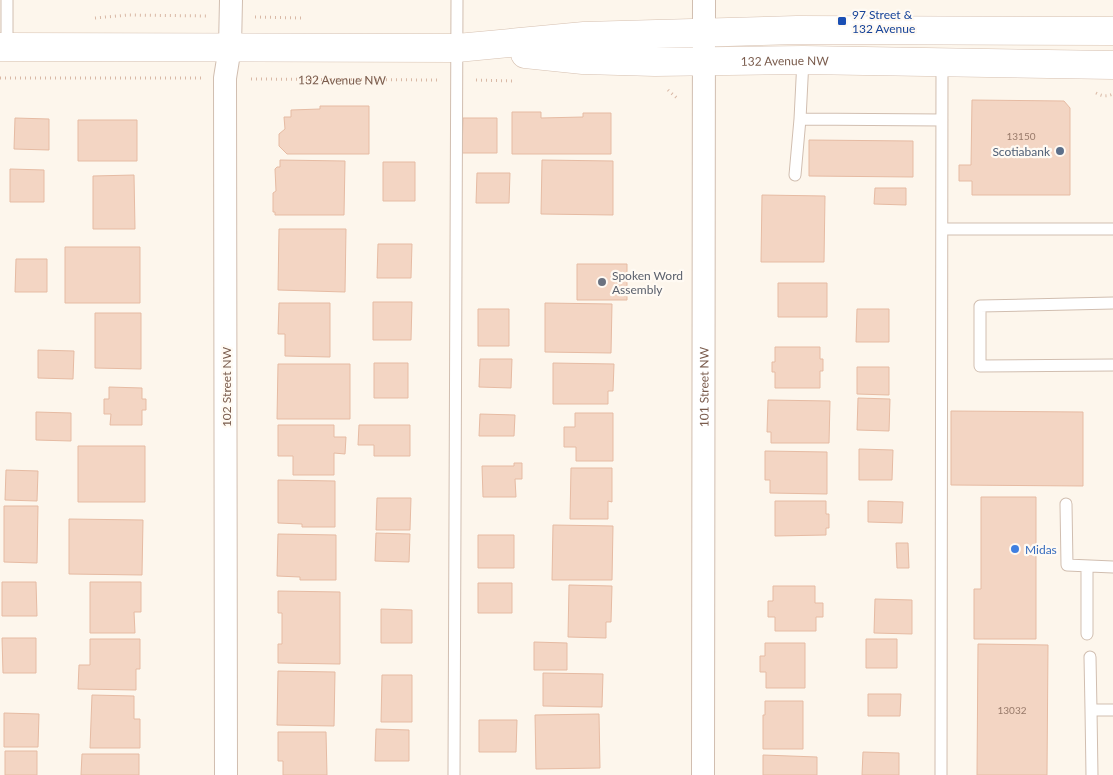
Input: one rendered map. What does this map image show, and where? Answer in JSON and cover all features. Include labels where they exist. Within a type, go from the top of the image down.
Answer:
[{"type":"street","name":"102 Street NW","points":[[226,775],[226,78],[230,47],[231,0]]},
{"type":"street","name":"101 Street NW","points":[[703,775],[704,0]]},
{"type":"street","name":"132 Avenue NW","points":[[456,48],[584,36],[797,30],[1113,31]]},
{"type":"street","name":"132 Avenue NW","points":[[4,47],[456,48],[582,60],[803,60],[1113,65]]},
{"type":"lane","points":[[4,47],[7,0]]},
{"type":"lane","points":[[454,775],[457,0]]},
{"type":"lane","points":[[795,175],[803,60]]},
{"type":"lane","points":[[941,775],[942,62]]},
{"type":"lane","points":[[800,119],[942,120]]},
{"type":"lane","points":[[943,229],[1113,229]]},
{"type":"lane","points":[[1113,303],[980,306],[980,366],[1113,365]]},
{"type":"lane","points":[[1066,504],[1067,565],[1113,567]]},
{"type":"lane","points":[[1087,566],[1087,634]]},
{"type":"lane","points":[[1090,657],[1092,775]]},
{"type":"lane","points":[[1091,710],[1113,710]]},
{"type":"path","name":"132 Avenue NW","points":[[0,78],[514,81]]},
{"type":"building","points":[[972,100],[1064,101],[1070,108],[1070,195],[972,195],[972,181],[959,181],[959,165],[971,165]]},
{"type":"building","points":[[320,106],[369,106],[369,154],[287,154],[279,146],[279,134],[285,129],[284,117],[291,117],[291,110],[320,109]]},
{"type":"building","points":[[512,112],[541,112],[541,118],[583,117],[583,113],[611,113],[611,154],[512,154]]},
{"type":"building","points":[[15,118],[49,119],[49,150],[14,149]]},
{"type":"building","points":[[463,118],[497,118],[497,153],[462,153]]},
{"type":"building","points":[[78,120],[137,120],[137,161],[78,161]]},
{"type":"building","points":[[809,140],[913,141],[913,177],[809,176]]},
{"type":"building","points":[[280,160],[345,161],[344,215],[275,215],[275,212],[273,212],[273,193],[276,191],[275,169],[280,167]]},
{"type":"building","points":[[542,160],[613,161],[613,215],[541,214]]},
{"type":"building","points":[[383,162],[415,162],[415,201],[383,201]]},
{"type":"building","points":[[10,169],[44,170],[44,202],[10,202]]},
{"type":"building","points":[[477,173],[510,173],[509,203],[476,203]]},
{"type":"building","points":[[134,175],[135,229],[93,229],[93,176]]},
{"type":"building","points":[[875,188],[906,188],[906,205],[874,204]]},
{"type":"building","points":[[762,195],[825,196],[824,262],[761,262]]},
{"type":"building","points":[[279,229],[346,229],[345,292],[278,290]]},
{"type":"building","points":[[378,244],[412,244],[411,278],[377,278]]},
{"type":"building","points":[[65,247],[140,247],[140,303],[65,303]]},
{"type":"building","points":[[16,259],[47,259],[47,292],[15,292]]},
{"type":"building","name":"Spoken Word Assembly","points":[[577,264],[627,264],[627,300],[577,300]]},
{"type":"building","points":[[778,283],[827,283],[827,317],[778,317]]},
{"type":"building","points":[[373,302],[412,302],[411,340],[373,340]]},
{"type":"building","points":[[279,303],[330,303],[330,357],[285,356],[285,334],[278,334]]},
{"type":"building","points":[[545,303],[612,304],[611,353],[545,352]]},
{"type":"building","points":[[478,309],[509,309],[509,346],[478,346]]},
{"type":"building","points":[[857,309],[889,309],[889,342],[856,342]]},
{"type":"building","points":[[95,313],[141,313],[141,369],[95,368]]},
{"type":"building","points":[[775,347],[820,347],[823,371],[820,371],[820,388],[775,388],[775,372],[772,372],[772,362],[775,362]]},
{"type":"building","points":[[38,350],[74,351],[73,379],[38,378]]},
{"type":"building","points":[[480,359],[512,359],[511,388],[479,387]]},
{"type":"building","points":[[374,363],[408,363],[408,398],[374,398]]},
{"type":"building","points":[[553,363],[614,364],[613,391],[608,391],[608,404],[553,404]]},
{"type":"building","points":[[278,364],[350,364],[350,419],[277,419]]},
{"type":"building","points":[[857,367],[889,367],[889,395],[857,394]]},
{"type":"building","points":[[109,387],[142,388],[142,399],[146,399],[146,410],[142,410],[142,425],[110,425],[111,414],[104,414],[104,399],[109,399]]},
{"type":"building","points":[[858,398],[890,399],[889,431],[857,430]]},
{"type":"building","points":[[768,400],[830,401],[829,443],[771,443],[771,432],[767,432]]},
{"type":"building","points":[[951,411],[1083,412],[1083,486],[951,485]]},
{"type":"building","points":[[36,412],[71,413],[71,441],[36,440]]},
{"type":"building","points":[[575,413],[613,413],[613,461],[576,461],[576,447],[564,447],[564,427],[575,427]]},
{"type":"building","points":[[480,414],[515,415],[514,436],[479,436]]},
{"type":"building","points":[[278,425],[334,425],[334,437],[346,437],[345,454],[334,453],[334,475],[293,475],[293,456],[278,456]]},
{"type":"building","points":[[359,425],[410,425],[410,456],[374,456],[374,445],[358,445]]},
{"type":"building","points":[[78,446],[145,446],[145,502],[78,502]]},
{"type":"building","points":[[859,449],[893,450],[892,480],[859,480]]},
{"type":"building","points":[[765,451],[827,452],[827,494],[770,493],[770,480],[765,480]]},
{"type":"building","points":[[514,463],[522,463],[522,479],[515,479],[516,497],[483,497],[482,466],[514,466]]},
{"type":"building","points":[[571,468],[612,468],[612,502],[608,501],[608,519],[570,519]]},
{"type":"building","points":[[6,470],[38,471],[37,501],[5,500]]},
{"type":"building","points":[[278,480],[335,481],[335,527],[302,527],[302,524],[278,523]]},
{"type":"building","points":[[981,497],[1036,497],[1036,639],[974,639],[974,589],[981,589]]},
{"type":"building","points":[[377,498],[411,498],[410,530],[376,530]]},
{"type":"building","points":[[775,501],[826,501],[826,514],[829,514],[829,528],[826,528],[826,535],[775,536]]},
{"type":"building","points":[[868,501],[903,502],[902,523],[868,522]]},
{"type":"building","points":[[4,506],[38,506],[37,563],[4,562]]},
{"type":"building","points":[[69,519],[143,520],[142,575],[69,574]]},
{"type":"building","points":[[553,525],[613,526],[612,580],[552,580]]},
{"type":"building","points":[[376,533],[410,534],[409,562],[375,561]]},
{"type":"building","points":[[278,534],[336,535],[336,580],[300,580],[300,577],[277,576]]},
{"type":"building","points":[[478,535],[514,535],[514,568],[478,568]]},
{"type":"building","points":[[896,543],[908,543],[909,568],[897,568]]},
{"type":"building","points":[[2,582],[36,582],[37,616],[2,616]]},
{"type":"building","points":[[90,582],[141,582],[141,612],[134,612],[135,633],[90,633]]},
{"type":"building","points":[[478,583],[512,583],[512,613],[478,613]]},
{"type":"building","points":[[569,585],[612,586],[611,622],[606,622],[606,638],[568,637]]},
{"type":"building","points":[[773,586],[815,586],[815,603],[823,603],[823,617],[816,617],[816,631],[775,631],[775,617],[768,617],[768,601],[773,601]]},
{"type":"building","points":[[278,591],[340,592],[340,664],[278,663],[278,644],[282,644],[282,613],[278,613]]},
{"type":"building","points":[[875,599],[912,600],[912,634],[874,633]]},
{"type":"building","points":[[381,609],[412,610],[412,643],[381,643]]},
{"type":"building","points":[[2,638],[36,638],[36,673],[3,673]]},
{"type":"building","points":[[90,639],[140,639],[140,669],[136,669],[136,690],[78,689],[79,665],[90,665]]},
{"type":"building","points":[[866,639],[897,639],[897,668],[866,668]]},
{"type":"building","points":[[534,642],[567,643],[567,670],[534,670]]},
{"type":"building","points":[[765,643],[805,643],[805,688],[766,688],[766,672],[760,672],[760,656],[765,656]]},
{"type":"building","points":[[978,644],[1048,645],[1047,775],[977,775]]},
{"type":"building","points":[[278,671],[335,672],[334,726],[277,725]]},
{"type":"building","points":[[543,673],[603,674],[602,707],[543,706]]},
{"type":"building","points":[[382,675],[412,675],[412,722],[381,722]]},
{"type":"building","points":[[868,694],[901,694],[900,716],[868,716]]},
{"type":"building","points":[[92,695],[134,696],[134,719],[140,719],[140,748],[90,748]]},
{"type":"building","points":[[765,701],[803,701],[803,749],[763,749]]},
{"type":"building","points":[[4,713],[39,714],[38,747],[4,747]]},
{"type":"building","points":[[599,714],[600,768],[536,769],[535,715]]},
{"type":"building","points":[[479,720],[517,720],[516,752],[479,752]]},
{"type":"building","points":[[376,729],[409,730],[409,761],[375,761]]},
{"type":"building","points":[[278,732],[326,732],[327,775],[283,775],[283,761],[278,761]]},
{"type":"building","points":[[5,751],[37,751],[37,775],[5,775]]},
{"type":"building","points":[[863,752],[899,753],[899,775],[862,775]]},
{"type":"building","points":[[82,754],[139,754],[139,775],[81,775]]},
{"type":"building","points":[[763,755],[817,757],[817,775],[763,775]]},
{"type":"place","name":"97 Street & 132 Avenue","points":[[842,21]]},
{"type":"place","name":"Scotiabank","points":[[1060,151]]},
{"type":"place","name":"Spoken Word Assembly","points":[[602,282]]},
{"type":"place","name":"Midas","points":[[1015,549]]}]
